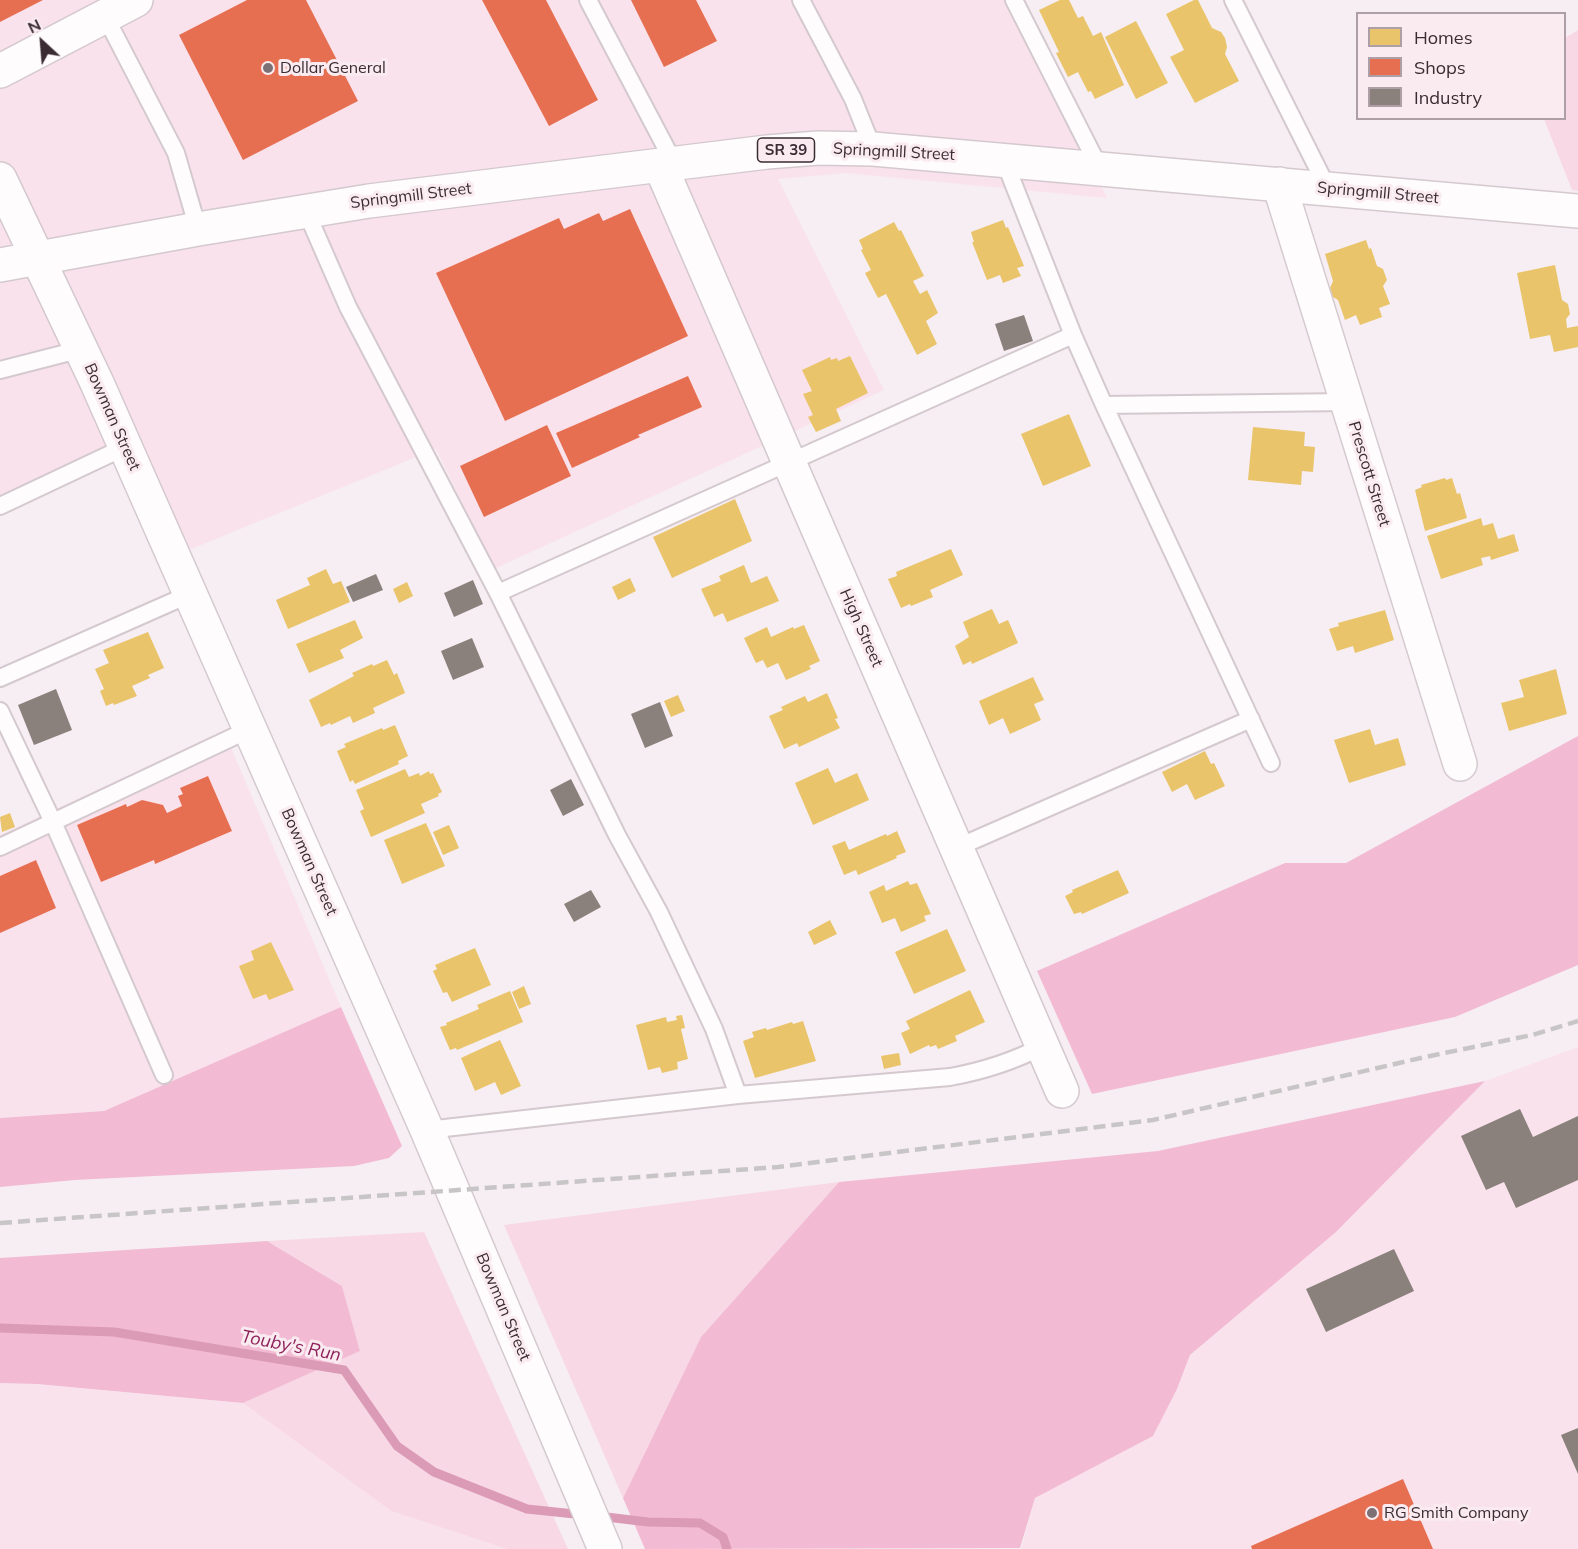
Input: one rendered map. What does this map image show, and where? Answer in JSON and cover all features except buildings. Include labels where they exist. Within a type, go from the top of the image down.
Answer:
[{"type":"street","points":[[0,71],[136,0]]},
{"type":"street","name":"Springmill Street","points":[[0,265],[369,201],[793,150],[873,149],[1578,211]]},
{"type":"street","name":"High Street","points":[[667,164],[788,461],[1062,1091]]},
{"type":"street","name":"Bowman Street","points":[[0,179],[81,349],[250,729],[427,1130],[604,1547]]},
{"type":"street","name":"Prescott Street","points":[[1279,184],[1460,764]]},
{"type":"lane","points":[[588,0],[667,164]]},
{"type":"lane","points":[[801,0],[853,99],[873,149]]},
{"type":"lane","points":[[1014,0],[1100,169]]},
{"type":"lane","points":[[1233,0],[1328,189]]},
{"type":"lane","points":[[105,16],[176,153],[198,229]]},
{"type":"lane","points":[[1004,160],[1073,335],[1271,763]]},
{"type":"lane","points":[[306,211],[348,307],[498,593],[617,835],[659,912],[714,1029],[738,1095]]},
{"type":"lane","points":[[498,593],[1073,335]]},
{"type":"lane","points":[[0,370],[81,349]]},
{"type":"lane","points":[[1104,405],[1347,402]]},
{"type":"lane","points":[[0,506],[125,447]]},
{"type":"lane","points":[[0,678],[190,594]]},
{"type":"lane","points":[[0,711],[53,822],[164,1075]]},
{"type":"lane","points":[[956,848],[1251,719]]},
{"type":"lane","points":[[0,847],[250,729]]},
{"type":"lane","points":[[427,1130],[738,1095],[950,1077],[982,1071],[1015,1060],[1043,1046]]},
{"type":"shaded area","points":[[0,0],[1008,0],[1107,198],[846,173],[778,179],[884,390],[494,569],[436,449],[179,554],[125,447],[0,498]]},
{"type":"shaded area","points":[[1578,30],[1578,191],[1572,190],[1544,120],[1566,120],[1566,37]]},
{"type":"shaded area","points":[[224,731],[341,1007],[104,1111],[0,1118],[0,835]]},
{"type":"shaded area","points":[[1578,736],[1578,965],[1455,1017],[1092,1094],[1037,971],[1285,863],[1346,863]]},
{"type":"shaded area","points":[[341,1007],[402,1146],[389,1158],[354,1166],[75,1180],[0,1187],[0,1118],[104,1111]]},
{"type":"shaded area","points":[[1578,1047],[1578,1549],[1021,1549],[1035,1498],[1153,1436],[1177,1389],[1190,1355],[1336,1232],[1485,1081]]},
{"type":"shaded area","points":[[1485,1081],[1336,1232],[1190,1355],[1177,1389],[1153,1436],[1035,1498],[1020,1548],[645,1549],[623,1498],[701,1337],[839,1182],[1158,1151]]},
{"type":"shaded area","points":[[839,1182],[701,1337],[623,1498],[504,1225]]},
{"type":"shaded area","points":[[424,1232],[568,1549],[507,1549],[391,1511],[243,1403],[360,1351],[342,1286],[267,1241]]},
{"type":"shaded area","points":[[267,1241],[342,1286],[360,1351],[243,1403],[37,1384],[0,1383],[0,1258]]},
{"type":"shaded area","points":[[0,1383],[37,1384],[243,1403],[391,1511],[507,1549],[0,1549]]},
{"type":"waterway","name":"Touby's Run","points":[[0,1328],[114,1332],[344,1370],[397,1446],[434,1472],[527,1509],[584,1515]]},
{"type":"waterway","name":"Touby's Run","points":[[598,1516],[648,1522],[700,1523],[723,1537],[727,1549]]},
{"type":"railway","points":[[0,1223],[778,1167],[1153,1120],[1425,1057],[1532,1035],[1578,1021]]},
{"type":"place","name":"Dollar General","points":[[268,68]]},
{"type":"place","name":"RG Smith Company","points":[[1372,1513]]}]
